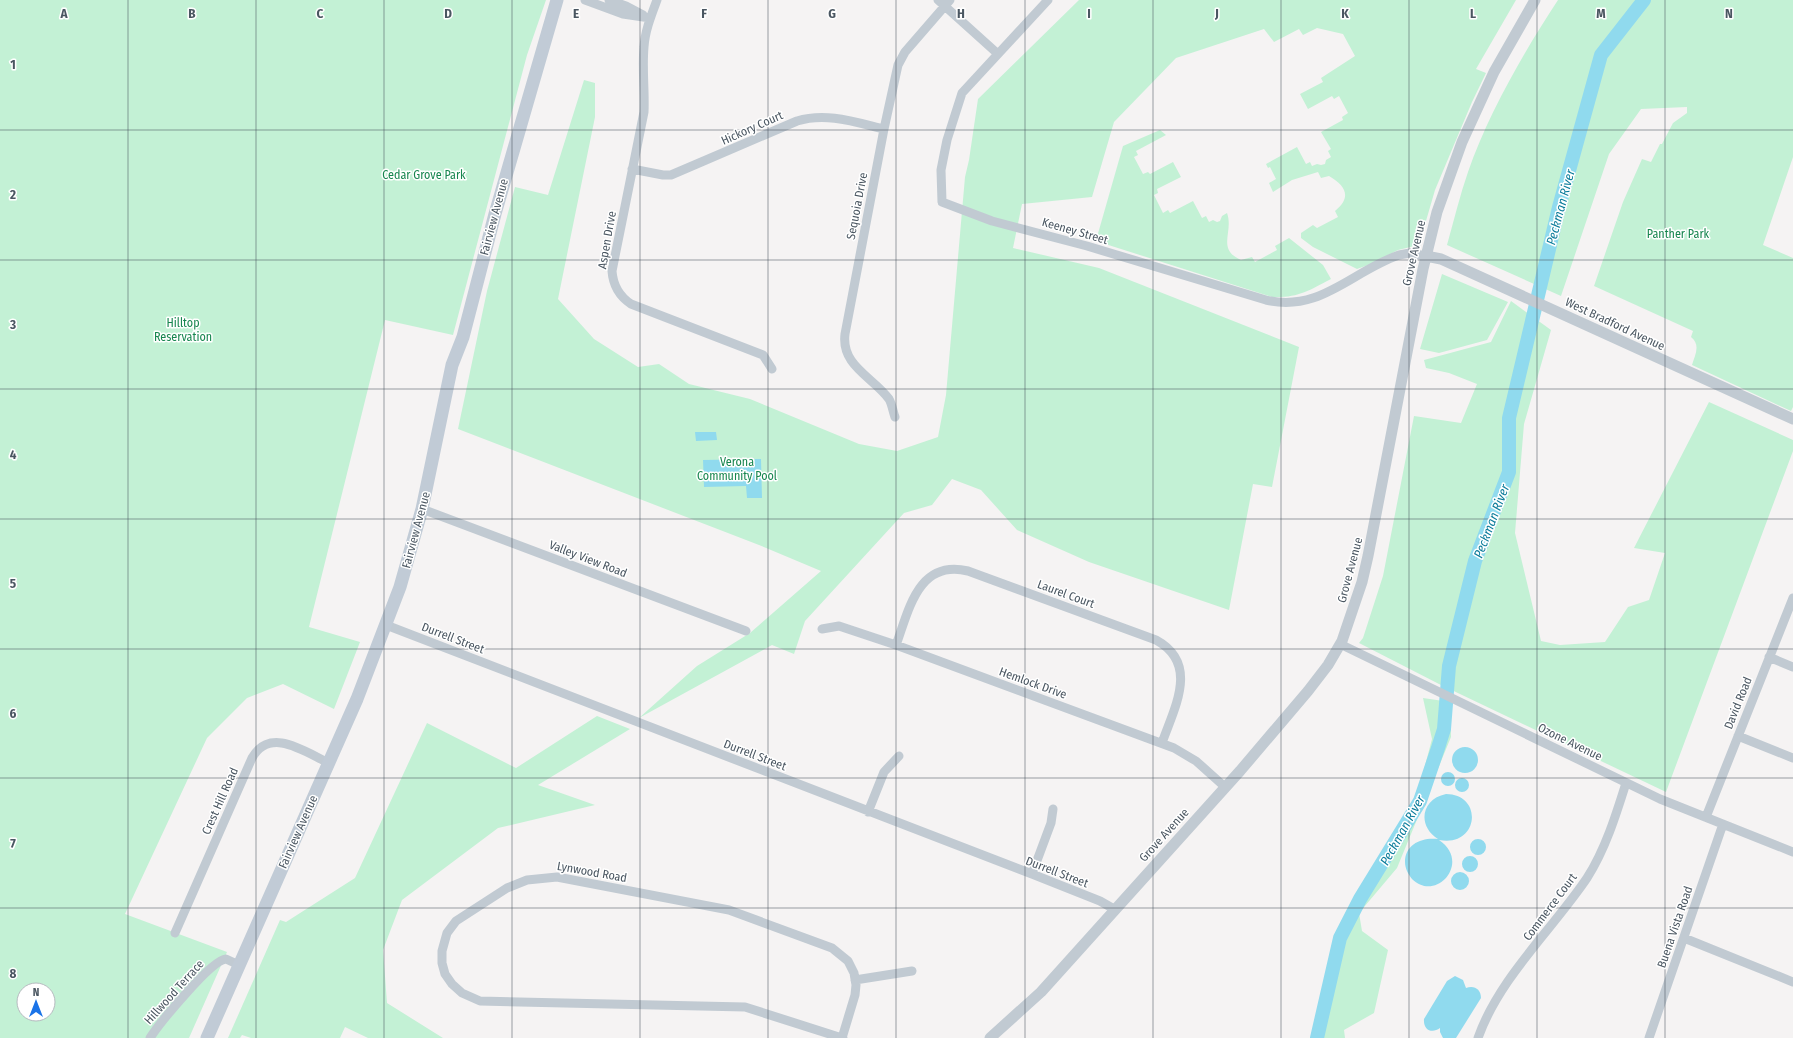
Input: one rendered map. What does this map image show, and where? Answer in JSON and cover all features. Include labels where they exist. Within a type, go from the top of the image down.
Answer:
[{"type":"main road","name":"Fairview Avenue","points":[[207,1038],[329,763],[386,625],[400,587],[422,509],[452,365],[463,337],[494,214],[557,0]]},
{"type":"street","points":[[585,0],[623,14],[650,18]]},
{"type":"street","points":[[609,0],[626,6],[650,18]]},
{"type":"street","name":"Aspen Drive","points":[[657,0],[650,18],[644,48],[644,112],[612,271],[614,283],[619,293],[631,304],[763,355],[772,369]]},
{"type":"street","name":"Keeney Street","points":[[1048,0],[962,93],[947,140],[944,155],[942,170],[942,202],[992,221],[1087,246],[1266,300],[1283,303],[1301,302],[1318,297],[1399,255],[1410,253],[1426,256]]},
{"type":"street","name":"Grove Avenue","points":[[990,1038],[1041,992],[1225,787],[1308,691],[1328,665],[1340,644],[1362,582],[1368,556],[1426,256],[1439,206],[1462,142],[1494,72],[1535,0]]},
{"type":"street","points":[[944,2],[998,54]]},
{"type":"street","name":"Sequoia Drive","points":[[895,417],[890,400],[851,362],[844,344],[845,334],[896,72],[901,59],[944,2]]},
{"type":"street","name":"Hickory Court","points":[[632,169],[663,175],[671,175],[797,121],[811,118],[835,118],[884,129]]},
{"type":"street","name":"West Bradford Avenue","points":[[1426,256],[1441,259],[1793,419]]},
{"type":"street","name":"Valley View Road","points":[[422,509],[746,631]]},
{"type":"street","name":"Laurel Court","points":[[896,645],[914,596],[921,585],[937,573],[956,569],[968,571],[1149,637],[1168,648],[1176,658],[1181,671],[1180,691],[1162,743]]},
{"type":"street","name":"David Road","points":[[1706,818],[1793,598]]},
{"type":"street","name":"Durrell Street","points":[[386,625],[1032,874],[1100,901],[1114,909]]},
{"type":"street","name":"Hemlock Drive","points":[[822,629],[839,626],[896,645],[1162,743],[1188,755],[1225,787]]},
{"type":"street","name":"Ozone Avenue","points":[[1340,644],[1660,799],[1793,852]]},
{"type":"street","points":[[1769,657],[1793,667]]},
{"type":"street","points":[[1738,736],[1793,758]]},
{"type":"street","name":"Crest Hill Road","points":[[175,933],[252,758],[257,750],[269,743],[284,742],[329,763]]},
{"type":"street","points":[[868,812],[884,772],[899,756]]},
{"type":"street","name":"Commerce Court","points":[[1478,1038],[1493,1006],[1518,967],[1582,885],[1593,867],[1603,848],[1626,783]]},
{"type":"street","points":[[1032,874],[1051,823],[1053,809]]},
{"type":"street","name":"Buena Vista Road","points":[[1649,1038],[1723,824]]},
{"type":"street","name":"Lynwood Road","points":[[557,877],[729,910],[832,948],[848,961],[855,980],[855,996],[842,1038],[745,1007],[480,1001],[462,993],[448,979],[442,963],[443,946],[447,933],[456,921],[507,888],[527,880],[557,877]]},
{"type":"street","points":[[1684,938],[1793,982]]},
{"type":"street","name":"Hillwood Terrace","points":[[150,1038],[183,997],[217,962],[226,959],[239,965]]},
{"type":"street","points":[[855,980],[912,971]]},
{"type":"green space","name":"Hilltop Reservation","points":[[0,0],[546,0],[527,55],[453,335],[385,320],[309,627],[360,642],[334,709],[283,684],[247,698],[207,738],[125,914],[227,952],[189,1038],[0,1038]]},
{"type":"green space","name":"Verona Community Pool","points":[[1079,0],[1516,0],[1476,69],[1486,73],[1472,102],[1435,190],[1419,245],[1398,250],[1371,264],[1357,269],[1313,247],[1301,238],[1301,233],[1313,225],[1317,228],[1338,217],[1335,211],[1344,201],[1345,196],[1345,192],[1340,184],[1329,176],[1321,178],[1318,172],[1292,180],[1273,192],[1269,183],[1276,179],[1270,167],[1268,168],[1266,164],[1297,147],[1306,164],[1310,162],[1312,166],[1317,164],[1325,164],[1326,160],[1331,157],[1328,151],[1331,149],[1321,132],[1343,120],[1342,117],[1348,113],[1339,96],[1334,99],[1332,96],[1308,109],[1300,94],[1323,82],[1321,78],[1355,56],[1343,34],[1317,28],[1303,35],[1299,29],[1274,42],[1264,29],[1176,58],[1114,122],[1092,197],[1022,204],[1013,248],[1099,268],[1299,347],[1272,487],[1253,484],[1229,610],[1089,562],[1017,530],[981,490],[952,479],[932,505],[904,513],[805,621],[794,654],[772,645],[639,718],[697,666],[750,633],[821,571],[759,545],[458,429],[487,291],[515,187],[548,195],[584,80],[595,83],[595,117],[558,299],[594,339],[638,367],[659,364],[689,384],[750,399],[859,444],[897,451],[938,437],[946,395],[965,177],[978,99]]},
{"type":"green space","name":"Panther Park","points":[[1558,0],[1793,0],[1793,157],[1763,245],[1793,258],[1793,407],[1791,411],[1692,365],[1697,347],[1696,343],[1691,337],[1693,331],[1594,286],[1623,202],[1642,159],[1651,162],[1673,123],[1687,113],[1687,107],[1641,109],[1609,154],[1561,296],[1447,245],[1465,181],[1476,150],[1520,61]]},
{"type":"green space","points":[[1160,130],[1166,135],[1136,151],[1138,155],[1134,157],[1143,174],[1148,172],[1150,174],[1173,162],[1181,177],[1157,189],[1158,193],[1154,195],[1163,213],[1168,210],[1170,213],[1193,201],[1202,218],[1206,216],[1209,222],[1213,220],[1217,222],[1220,221],[1222,216],[1227,213],[1229,227],[1227,245],[1229,251],[1234,256],[1241,260],[1252,257],[1255,262],[1277,250],[1275,246],[1289,238],[1323,265],[1331,279],[1303,293],[1272,297],[1099,242],[1097,237],[1123,146]]},
{"type":"green space","points":[[1442,274],[1508,302],[1487,340],[1439,353],[1420,349]]},
{"type":"green space","points":[[1511,301],[1551,330],[1524,424],[1515,533],[1541,641],[1560,645],[1605,642],[1628,607],[1649,600],[1665,553],[1634,548],[1709,402],[1793,440],[1793,451],[1666,792],[1439,684],[1359,643],[1363,638],[1383,576],[1414,416],[1461,423],[1477,384],[1449,373],[1426,368],[1424,360],[1491,342]]},
{"type":"green space","points":[[1423,698],[1450,702],[1451,737],[1397,868],[1359,913],[1362,931],[1388,950],[1374,1013],[1344,1030],[1345,1038],[1315,1038],[1338,930],[1362,885],[1385,851],[1417,796],[1432,739]]},
{"type":"green space","points":[[597,716],[630,729],[538,785],[595,805],[498,828],[402,900],[383,950],[387,1003],[443,1038],[368,1038],[345,1027],[340,1038],[251,1038],[242,1035],[240,1038],[228,1038],[280,920],[286,922],[355,878],[427,723],[516,768]]},
{"type":"water","points":[[695,432],[716,432],[717,440],[696,441]]},
{"type":"water","points":[[761,459],[762,498],[747,498],[746,486],[704,487],[703,460]]},
{"type":"water","points":[[1465,747],[1474,751],[1478,760],[1474,769],[1465,773],[1456,769],[1452,760],[1456,751]]},
{"type":"water","points":[[1448,772],[1453,774],[1455,779],[1453,784],[1448,786],[1443,784],[1441,779],[1443,774]]},
{"type":"water","points":[[1462,778],[1467,780],[1469,785],[1467,790],[1462,792],[1457,790],[1455,785],[1457,780]]},
{"type":"water","points":[[1446,794],[1458,796],[1467,802],[1471,811],[1472,820],[1469,829],[1462,836],[1452,840],[1439,840],[1448,849],[1452,859],[1451,868],[1447,877],[1440,883],[1431,886],[1421,885],[1412,879],[1408,873],[1405,864],[1406,856],[1411,846],[1416,843],[1426,839],[1438,839],[1431,834],[1427,827],[1425,814],[1431,801]]},
{"type":"water","points":[[1475,839],[1481,839],[1486,844],[1484,853],[1481,855],[1475,855],[1470,850],[1470,844]]},
{"type":"water","points":[[1467,856],[1473,856],[1478,861],[1476,870],[1473,872],[1467,872],[1462,867],[1462,861]]},
{"type":"water","points":[[1456,872],[1464,872],[1469,877],[1467,888],[1464,890],[1456,890],[1451,885],[1451,877]]},
{"type":"water","points":[[1455,976],[1463,980],[1466,988],[1476,988],[1480,992],[1481,998],[1456,1038],[1443,1038],[1440,1028],[1434,1031],[1429,1030],[1425,1026],[1424,1019],[1447,981]]},
{"type":"waterway","name":"Peckman River","points":[[1317,1038],[1340,938],[1360,899],[1420,801],[1444,729],[1449,666],[1475,561],[1509,472],[1509,418],[1559,207],[1601,55],[1644,0]]},
{"type":"park label","name":"Cedar Grove Park","points":[[424,175]]}]
